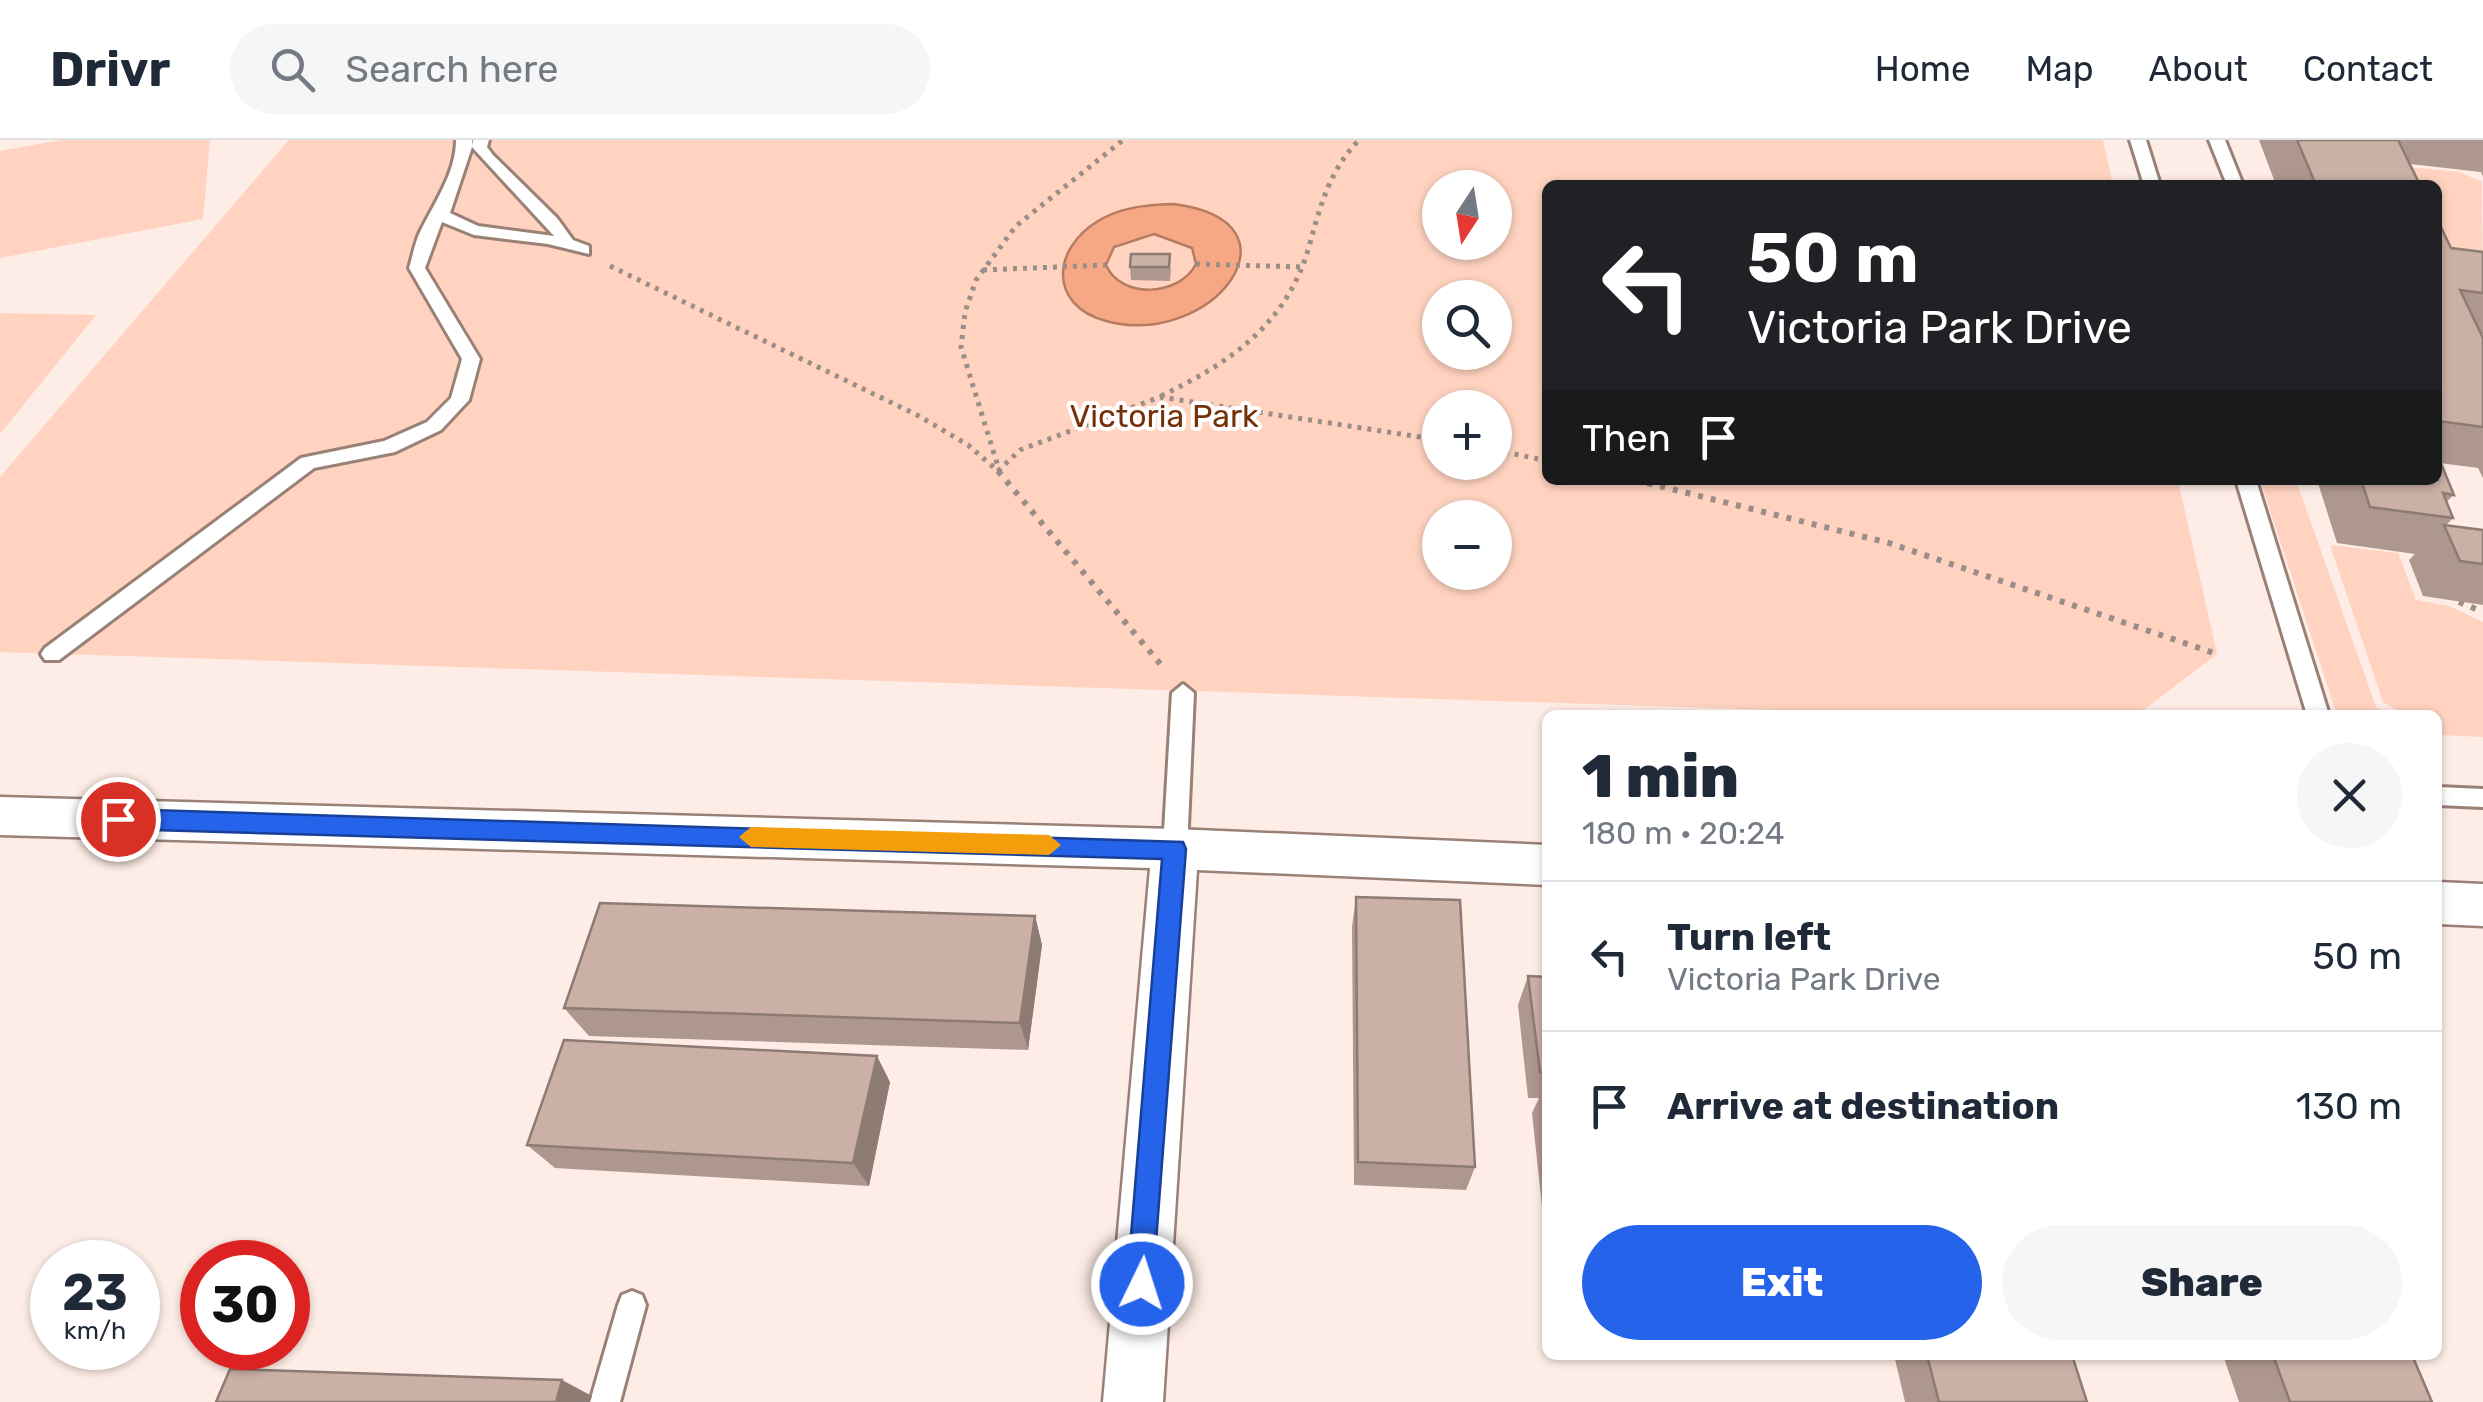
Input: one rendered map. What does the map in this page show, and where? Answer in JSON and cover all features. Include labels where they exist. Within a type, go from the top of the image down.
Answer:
[{"type":"street","points":[[0,816],[1174,849],[1542,865]]},
{"type":"street","points":[[1132,1402],[1174,849]]},
{"type":"street","points":[[2442,904],[2483,905]]},
{"type":"lane","points":[[464,140],[463,160],[442,198],[442,215],[470,230],[566,242],[582,250]]},
{"type":"lane","points":[[480,140],[479,147],[489,163],[559,228],[566,242]]},
{"type":"lane","points":[[2138,140],[2150,180]]},
{"type":"lane","points":[[2218,140],[2233,180]]},
{"type":"lane","points":[[52,654],[308,463],[388,447],[412,438],[449,413],[466,386],[471,359],[417,268],[428,232],[442,209]]},
{"type":"lane","points":[[2248,485],[2316,710]]},
{"type":"lane","points":[[1174,849],[1183,693]]},
{"type":"lane","points":[[2442,796],[2483,798]]},
{"type":"lane","points":[[605,1402],[632,1305]]},
{"type":"path","points":[[998,471],[961,347],[964,311],[982,270],[1005,238],[1042,200],[1123,140]]},
{"type":"path","points":[[998,471],[1020,450],[1160,397],[1254,343],[1288,306],[1328,178],[1358,140]]},
{"type":"path","points":[[582,250],[646,287],[919,416],[968,445],[998,471],[1183,693]]},
{"type":"path","points":[[982,270],[1106,264]]},
{"type":"path","points":[[1196,264],[1303,267]]},
{"type":"path","points":[[1160,397],[1422,437]]},
{"type":"path","points":[[1512,454],[1542,460]]},
{"type":"path","points":[[1655,485],[1888,543],[2217,654]]},
{"type":"path","points":[[2459,602],[2483,612]]},
{"type":"green space","points":[[62,140],[210,140],[203,219],[0,258],[0,151]]},
{"type":"green space","name":"Victoria Park","points":[[289,140],[2103,140],[2112,180],[1542,180],[1542,485],[2179,485],[2217,654],[2144,710],[1774,710],[0,652],[0,477]]},
{"type":"green space","points":[[2391,165],[2460,172],[2482,182],[2483,278],[2442,271],[2442,180],[2385,180]]},
{"type":"green space","points":[[0,313],[96,315],[0,434]]},
{"type":"green space","points":[[2262,485],[2298,485],[2376,707],[2381,710],[2335,710]]},
{"type":"green space","points":[[2330,545],[2398,553],[2416,600],[2449,606],[2483,622],[2483,737],[2442,735],[2442,710],[2397,710],[2383,702]]},
{"type":"shaded area","points":[[1173,204],[1214,215],[1236,234],[1240,256],[1231,280],[1210,301],[1181,317],[1145,325],[1106,321],[1074,303],[1063,276],[1065,261],[1083,233],[1116,213]],"holes":[[[1154,234],[1192,248],[1196,264],[1188,275],[1164,288],[1137,289],[1124,284],[1106,265],[1114,247]]]},
{"type":"building","points":[[2297,140],[2398,140],[2418,180],[2314,180]]},
{"type":"building","points":[[2442,229],[2451,248],[2483,252],[2483,293],[2460,290],[2483,338],[2483,427],[2442,422]]},
{"type":"building","points":[[1131,254],[1170,254],[1169,267],[1130,267]]},
{"type":"building","points":[[2442,466],[2454,495],[2443,493],[2453,518],[2370,507],[2363,485],[2442,485]]},
{"type":"building","points":[[2444,525],[2483,530],[2483,564],[2460,561]]},
{"type":"building","points":[[1356,897],[1460,900],[1475,1167],[1358,1162]]},
{"type":"building","points":[[600,903],[1035,916],[1020,1023],[564,1008]]},
{"type":"building","points":[[1528,976],[1542,977],[1540,1072]]},
{"type":"building","points":[[564,1040],[877,1056],[853,1163],[527,1145]]},
{"type":"building","points":[[1928,1360],[2074,1360],[2087,1402],[1939,1402]]},
{"type":"building","points":[[2275,1360],[2414,1360],[2432,1402],[2290,1402]]},
{"type":"building","points":[[230,1370],[562,1380],[556,1402],[216,1402]]},
{"type":"slow traffic","points":[[751,837],[1049,845]]},
{"type":"route","points":[[118,819],[1174,849],[1142,1284]]}]
